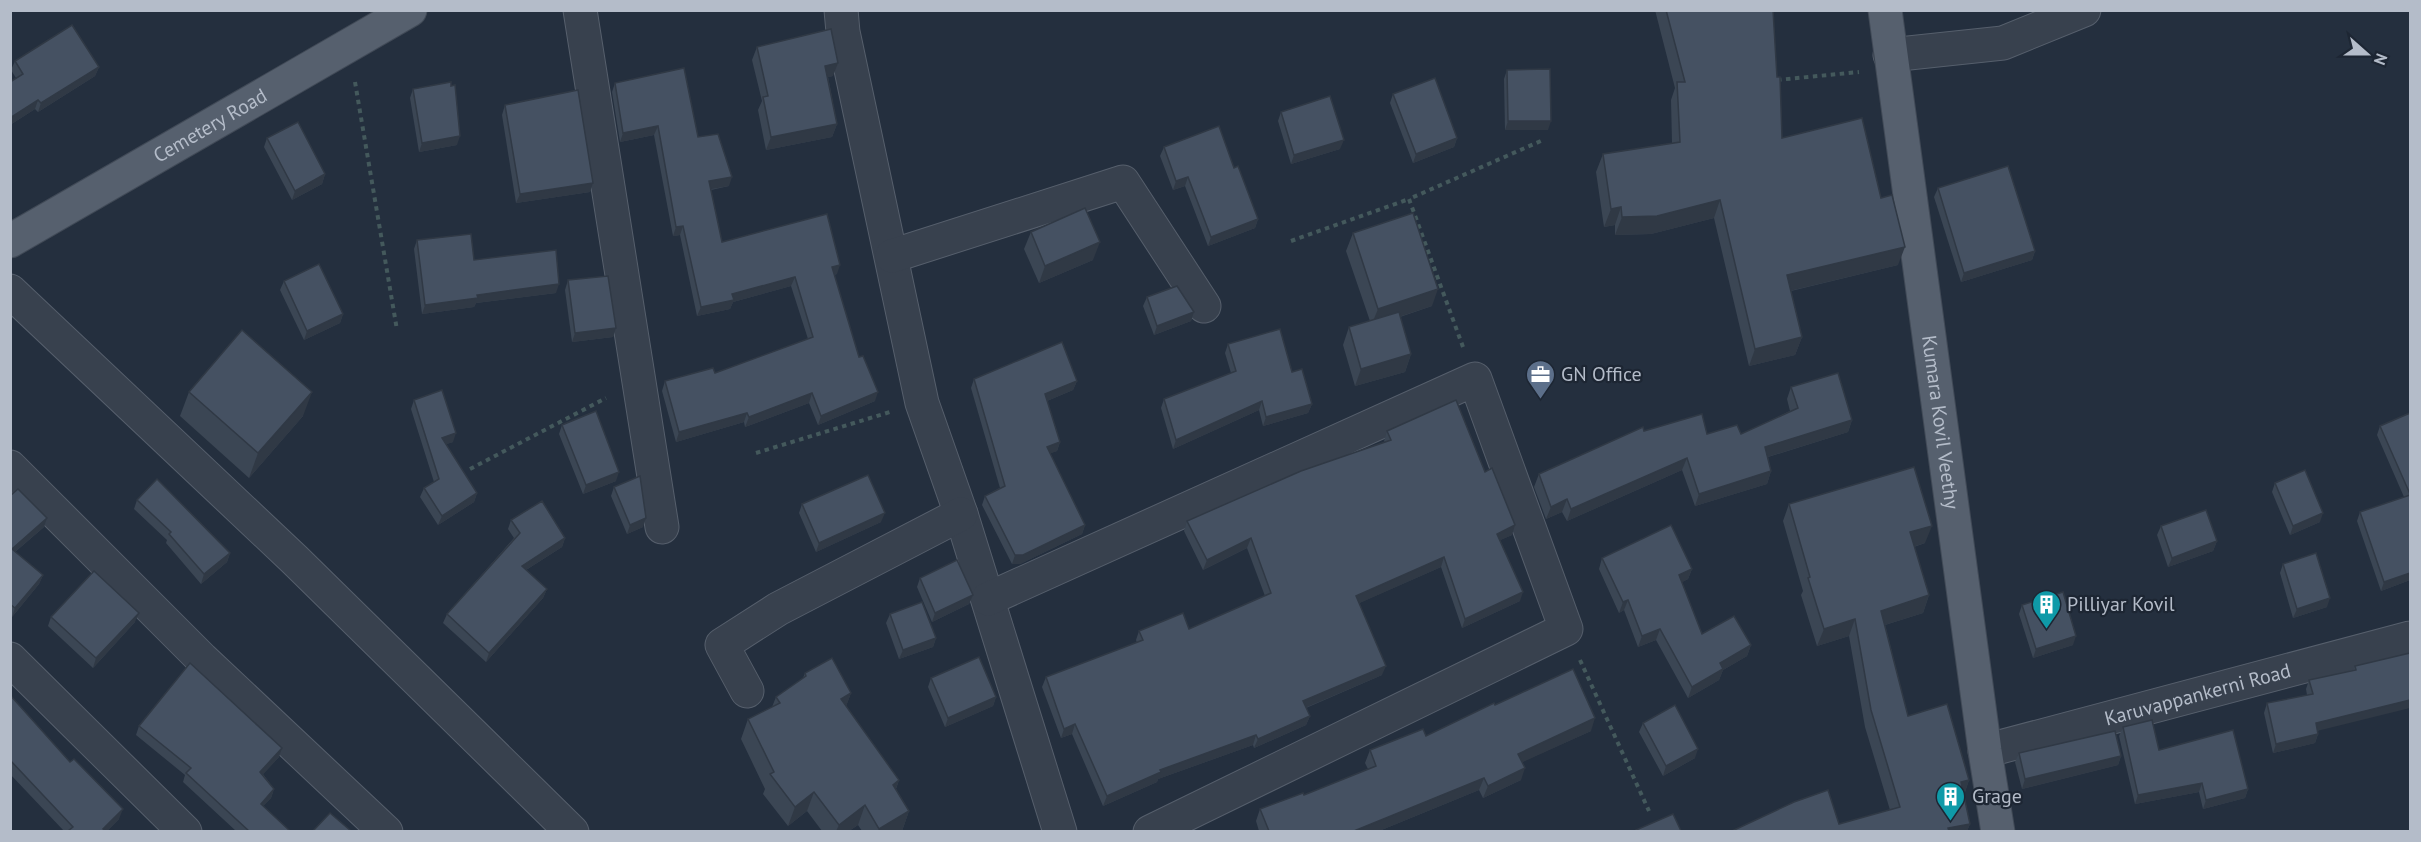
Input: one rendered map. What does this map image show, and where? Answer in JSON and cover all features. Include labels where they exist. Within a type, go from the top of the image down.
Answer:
[{"type":"main road","name":"Cemetery Road","points":[[10,241],[410,10]]},
{"type":"main road","name":"Kumara Kovil Veethy","points":[[1885,10],[1985,751],[1998,831]]},
{"type":"street","points":[[580,10],[662,527]]},
{"type":"street","points":[[841,10],[843,32],[922,403],[962,514],[1053,829]]},
{"type":"street","points":[[1891,62],[2003,43],[2084,10]]},
{"type":"street","points":[[892,256],[1123,182],[1204,306]]},
{"type":"street","points":[[10,291],[295,560],[572,831]]},
{"type":"street","points":[[988,599],[1475,379],[1566,629],[1150,831]]},
{"type":"street","points":[[10,467],[202,659],[386,831]]},
{"type":"street","points":[[747,691],[722,645],[778,609],[962,514]]},
{"type":"street","name":"Karuvappankerni Road","points":[[1985,751],[2410,638]]},
{"type":"street","points":[[10,659],[185,831]]},
{"type":"path","points":[[349,46],[397,330]]},
{"type":"path","points":[[1768,81],[1891,62]]},
{"type":"path","points":[[1291,241],[1409,199],[1543,140]]},
{"type":"path","points":[[1409,199],[1475,379]]},
{"type":"path","points":[[470,469],[639,381]]},
{"type":"path","points":[[756,453],[922,403]]},
{"type":"path","points":[[1566,629],[1649,811]]},
{"type":"building","points":[[1666,10],[1773,10],[1777,77],[1780,77],[1782,138],[1862,118],[1881,198],[1892,195],[1905,247],[1787,275],[1802,337],[1755,349],[1720,200],[1657,216],[1622,217],[1621,207],[1611,209],[1603,154],[1680,142],[1677,82],[1685,82]]},
{"type":"building","points":[[72,25],[99,67],[41,103],[38,100],[10,118],[10,82],[23,74],[15,61]]},
{"type":"building","points":[[831,29],[838,63],[825,66],[837,124],[771,137],[763,97],[768,96],[757,47]]},
{"type":"building","points":[[684,68],[698,137],[718,134],[732,177],[709,181],[722,242],[827,214],[840,265],[832,267],[859,357],[863,356],[878,392],[821,416],[812,393],[749,417],[747,413],[679,432],[665,381],[713,368],[715,373],[813,337],[795,277],[732,294],[734,300],[701,307],[683,226],[676,227],[658,126],[623,133],[615,83]]},
{"type":"building","points":[[1550,69],[1551,121],[1508,121],[1507,70]]},
{"type":"building","points":[[1435,78],[1457,138],[1416,154],[1393,94]]},
{"type":"building","points":[[451,82],[451,86],[455,85],[460,136],[422,143],[413,89]]},
{"type":"building","points":[[578,90],[593,183],[520,194],[505,105]]},
{"type":"building","points":[[1330,96],[1344,140],[1294,155],[1281,112]]},
{"type":"building","points":[[298,122],[325,174],[295,191],[267,138]]},
{"type":"building","points":[[1219,126],[1234,168],[1238,166],[1258,219],[1211,237],[1188,177],[1176,181],[1164,147]]},
{"type":"building","points":[[2008,166],[2035,251],[1964,273],[1938,188]]},
{"type":"building","points":[[1085,208],[1100,242],[1045,266],[1031,232]]},
{"type":"building","points":[[1413,213],[1438,289],[1378,309],[1353,233]]},
{"type":"building","points":[[471,234],[474,260],[556,250],[559,284],[477,295],[478,298],[425,305],[417,240]]},
{"type":"building","points":[[319,264],[343,314],[307,331],[284,281]]},
{"type":"building","points":[[608,276],[616,328],[575,333],[568,280]]},
{"type":"building","points":[[1177,286],[1194,312],[1157,326],[1147,297]]},
{"type":"building","points":[[1399,312],[1411,354],[1361,369],[1349,327]]},
{"type":"building","points":[[1280,329],[1292,372],[1302,369],[1312,404],[1266,417],[1262,401],[1176,440],[1164,399],[1236,371],[1228,344]]},
{"type":"building","points":[[242,330],[312,392],[258,453],[189,392]]},
{"type":"building","points":[[1062,342],[1077,381],[1045,394],[1060,442],[1047,447],[1085,525],[1023,555],[1015,555],[985,496],[1005,486],[974,379]]},
{"type":"building","points":[[1838,373],[1852,420],[1765,447],[1771,471],[1699,494],[1687,458],[1571,509],[1567,499],[1551,507],[1539,474],[1643,427],[1644,431],[1702,414],[1707,434],[1737,425],[1741,434],[1798,408],[1791,387]]},
{"type":"building","points":[[442,390],[456,433],[442,438],[477,493],[442,516],[424,488],[439,479],[414,400]]},
{"type":"building","points":[[1456,400],[1485,472],[1492,468],[1515,525],[1497,534],[1523,592],[1465,619],[1444,557],[1356,596],[1386,666],[1303,701],[1310,716],[1258,739],[1256,735],[1160,770],[1161,772],[1107,796],[1075,724],[1064,729],[1046,677],[1143,640],[1139,631],[1183,613],[1189,629],[1271,593],[1251,538],[1207,560],[1187,521],[1301,471],[1391,440],[1387,431]]},
{"type":"building","points":[[596,411],[619,472],[586,485],[562,425]]},
{"type":"building","points":[[2410,413],[2410,494],[2380,426]]},
{"type":"building","points":[[1914,467],[1932,526],[1910,532],[1929,595],[1881,611],[1908,716],[1947,704],[1969,780],[1961,782],[1970,824],[1948,828],[1949,831],[1732,831],[1794,802],[1828,790],[1839,824],[1900,807],[1871,710],[1855,619],[1824,629],[1789,504]]},
{"type":"building","points":[[2305,470],[2323,513],[2293,526],[2275,483]]},
{"type":"building","points":[[868,475],[885,513],[819,543],[802,504]]},
{"type":"building","points":[[640,476],[646,518],[630,525],[614,487]]},
{"type":"building","points":[[157,479],[230,553],[204,574],[169,534],[171,532],[137,500]]},
{"type":"building","points":[[18,489],[47,518],[12,549],[43,575],[15,608],[10,604],[10,496]]},
{"type":"building","points":[[2410,495],[2410,573],[2384,582],[2360,512]]},
{"type":"building","points":[[542,501],[565,538],[522,566],[547,589],[489,653],[447,614],[520,533],[511,520]]},
{"type":"building","points":[[2206,510],[2217,541],[2172,558],[2161,526]]},
{"type":"building","points":[[1671,525],[1692,569],[1679,575],[1702,634],[1734,616],[1751,645],[1720,663],[1723,669],[1692,687],[1660,629],[1642,636],[1628,600],[1623,602],[1602,558]]},
{"type":"building","points":[[2316,553],[2330,598],[2297,609],[2283,564]]},
{"type":"building","points":[[957,560],[973,595],[935,613],[920,578]]},
{"type":"building","points":[[94,571],[139,613],[96,658],[51,617]]},
{"type":"building","name":"Pilliyar Kovil","points":[[2063,592],[2076,636],[2036,649],[2022,605]]},
{"type":"building","points":[[922,602],[936,638],[903,650],[890,614]]},
{"type":"building","points":[[2410,653],[2410,700],[2316,723],[2318,734],[2276,744],[2267,703],[2313,694],[2309,680],[2356,670],[2355,666]]},
{"type":"building","points":[[979,657],[996,697],[948,718],[931,678]]},
{"type":"building","points":[[832,658],[851,693],[841,699],[899,780],[893,785],[909,811],[879,829],[865,805],[839,825],[814,792],[795,807],[770,774],[774,772],[748,719],[780,703],[776,697],[806,676],[805,673]]},
{"type":"building","points":[[190,663],[282,748],[260,772],[274,789],[261,804],[290,831],[249,831],[186,773],[191,768],[139,726]]},
{"type":"building","points":[[1573,669],[1595,718],[1518,754],[1525,768],[1488,786],[1484,778],[1354,831],[1269,831],[1260,809],[1303,793],[1304,795],[1376,766],[1370,750],[1423,729],[1426,736],[1494,703],[1495,705]]},
{"type":"building","points":[[10,695],[70,762],[74,759],[123,809],[103,829],[106,831],[68,831],[73,827],[10,760]]},
{"type":"building","points":[[1675,705],[1698,749],[1666,766],[1643,723]]},
{"type":"building","points":[[2152,720],[2159,750],[2233,730],[2248,789],[2206,800],[2202,783],[2138,795],[2123,727]]},
{"type":"building","points":[[2115,731],[2121,756],[2025,779],[2019,753]]},
{"type":"building","points":[[330,813],[351,831],[313,831]]},
{"type":"building","points":[[1673,814],[1681,831],[1636,830]]},
{"type":"place","name":"GN Office","points":[[1540,400]]},
{"type":"place","name":"Pilliyar Kovil","points":[[2046,630]]},
{"type":"place","name":"Grage","points":[[1951,822]]}]
